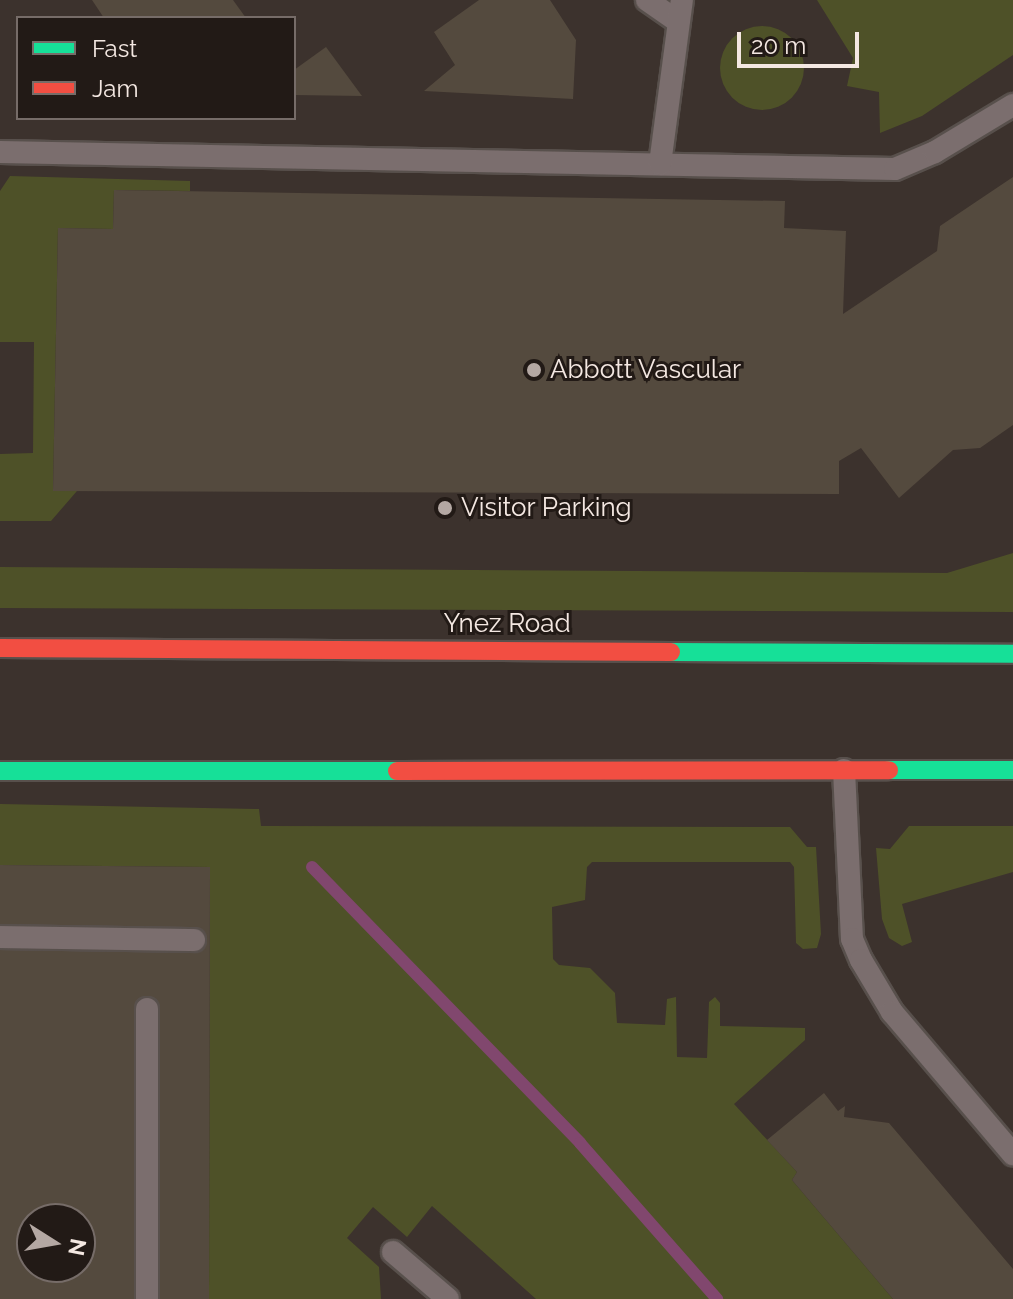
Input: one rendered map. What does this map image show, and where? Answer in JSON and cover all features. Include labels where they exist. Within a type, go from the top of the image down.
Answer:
[{"type":"main road","name":"Ynez Road","points":[[0,648],[1013,654]]},
{"type":"main road","points":[[0,771],[1013,770]]},
{"type":"lane","points":[[647,0],[680,11],[660,164]]},
{"type":"lane","points":[[0,152],[895,169],[935,152],[1013,105]]},
{"type":"lane","points":[[844,770],[852,939],[861,960],[892,1012],[1013,1154]]},
{"type":"lane","points":[[0,937],[194,940]]},
{"type":"lane","points":[[147,1009],[147,1299]]},
{"type":"lane","points":[[393,1252],[448,1299]]},
{"type":"green space","points":[[817,0],[1013,0],[1013,55],[922,116],[880,133],[879,92],[847,86],[853,58]]},
{"type":"green space","points":[[762,26],[785,33],[797,45],[804,68],[797,91],[785,103],[762,110],[739,103],[727,91],[720,68],[727,45],[739,33]]},
{"type":"green space","points":[[10,176],[190,181],[190,191],[114,190],[113,229],[58,228],[53,491],[77,491],[51,521],[0,521],[0,454],[33,453],[34,342],[0,342],[0,191]]},
{"type":"green space","points":[[1013,553],[1013,612],[0,608],[0,567],[947,573]]},
{"type":"green space","points":[[0,804],[259,809],[261,826],[790,827],[807,847],[816,847],[821,934],[817,948],[803,949],[796,943],[794,867],[790,862],[592,862],[587,867],[585,900],[552,907],[553,959],[559,965],[590,968],[615,993],[617,1023],[665,1025],[667,999],[676,997],[677,1057],[707,1058],[709,1002],[715,997],[720,1003],[720,1026],[805,1028],[805,1040],[734,1104],[797,1172],[792,1180],[893,1299],[536,1299],[432,1206],[407,1237],[373,1207],[347,1238],[379,1267],[381,1299],[209,1299],[210,867],[0,865]]},
{"type":"green space","points":[[909,826],[1013,826],[1013,872],[902,904],[912,942],[902,946],[889,938],[882,919],[876,848],[890,849]]},
{"type":"building","points":[[92,0],[233,0],[245,16],[103,16]]},
{"type":"building","points":[[479,0],[550,0],[576,40],[573,99],[424,91],[455,65],[434,32]]},
{"type":"building","points":[[326,47],[362,96],[296,95],[296,69]]},
{"type":"building","name":"Abbott Vascular","points":[[1013,177],[1013,425],[980,448],[953,450],[899,498],[861,448],[839,461],[839,494],[53,491],[58,228],[113,229],[114,190],[785,201],[784,228],[846,231],[843,314],[937,251],[940,226]]},
{"type":"building","points":[[0,865],[210,867],[209,1299],[0,1299]]},
{"type":"building","points":[[824,1093],[838,1111],[845,1106],[844,1117],[889,1123],[1013,1269],[1013,1299],[893,1299],[792,1180],[797,1172],[767,1140]]},
{"type":"waterway","points":[[312,867],[580,1143],[717,1299]]},
{"type":"traffic: fast","points":[[671,652],[1013,654]]},
{"type":"traffic: fast","points":[[889,770],[1013,770]]},
{"type":"traffic: fast","points":[[0,771],[397,771]]},
{"type":"traffic: jam","points":[[0,648],[671,652]]},
{"type":"traffic: jam","points":[[397,771],[889,770]]},
{"type":"place","name":"Abbott Vascular","points":[[534,370]]},
{"type":"place","name":"Visitor Parking","points":[[445,508]]}]
